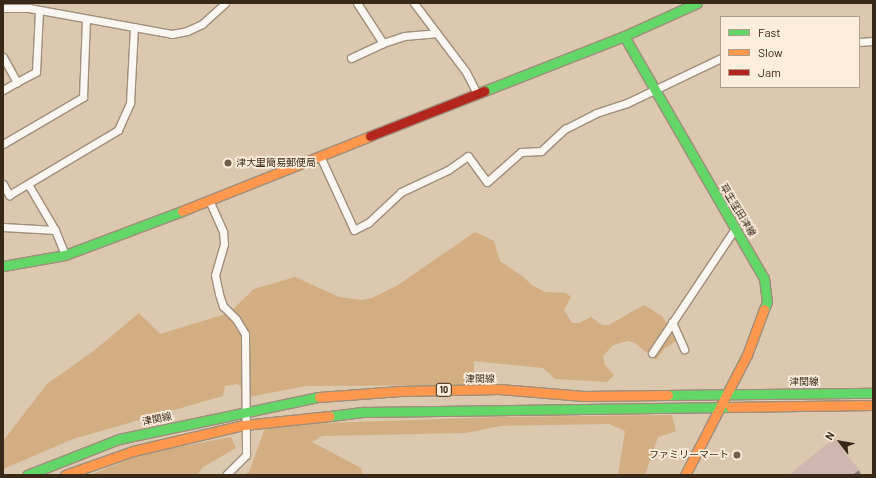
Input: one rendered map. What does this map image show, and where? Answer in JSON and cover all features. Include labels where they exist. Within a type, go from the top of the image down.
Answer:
[{"type":"main road","points":[[3,266],[65,255],[209,200],[624,36],[680,6],[697,3]]},
{"type":"main road","name":"草生窪田津線","points":[[624,36],[736,227],[764,278],[767,302],[757,332],[685,475]]},
{"type":"main road","name":"津関線","points":[[27,475],[118,439],[244,411],[322,397],[400,391],[498,389],[584,396],[873,393]]},
{"type":"main road","name":"10","points":[[65,475],[133,451],[244,425],[365,412],[873,405]]},
{"type":"street","points":[[3,8],[20,6],[134,27],[162,34],[187,31],[202,24],[224,3]]},
{"type":"street","points":[[356,3],[383,43]]},
{"type":"street","points":[[414,3],[466,72],[477,94]]},
{"type":"street","points":[[3,90],[36,72],[39,10]]},
{"type":"street","points":[[3,144],[83,97],[86,19]]},
{"type":"street","points":[[3,184],[10,195],[107,138],[122,124],[130,103],[134,27]]},
{"type":"street","points":[[351,58],[383,43],[404,36],[436,33]]},
{"type":"street","points":[[860,42],[873,41]]},
{"type":"street","points":[[3,57],[17,82]]},
{"type":"street","points":[[320,156],[354,230],[368,223],[401,192],[448,170],[468,156],[487,182],[521,152],[540,151],[565,129],[596,113],[627,104],[654,88],[720,58]]},
{"type":"street","points":[[28,184],[55,230],[65,255]]},
{"type":"street","points":[[209,200],[223,232],[224,244],[215,275],[219,294],[223,306],[236,319],[245,334],[244,425],[246,455],[226,475]]},
{"type":"street","points":[[3,227],[55,230]]},
{"type":"street","points":[[652,353],[736,227]]},
{"type":"street","points":[[672,322],[684,349]]},
{"type":"shaded area","points":[[475,232],[494,241],[500,261],[522,276],[533,286],[545,292],[566,293],[571,297],[564,310],[572,323],[579,323],[591,317],[602,325],[609,325],[644,305],[662,316],[677,340],[664,349],[656,360],[635,343],[628,341],[613,345],[603,356],[605,365],[614,375],[607,382],[555,379],[543,368],[474,361],[474,385],[306,386],[249,397],[238,384],[225,386],[223,396],[73,439],[3,469],[3,441],[47,384],[95,350],[139,313],[160,334],[229,313],[254,289],[295,277],[339,297],[361,300],[372,298],[398,285]]},
{"type":"shaded area","points":[[672,415],[676,431],[658,437],[645,475],[618,475],[625,431],[609,424],[500,426],[466,433],[322,436],[312,442],[361,468],[363,475],[244,475],[249,472],[266,425],[499,417]]},
{"type":"shaded area","points":[[231,437],[236,448],[203,467],[197,475],[90,475],[142,454]]},
{"type":"building","points":[[834,438],[859,470],[852,475],[789,475]]},
{"type":"traffic: fast","points":[[484,91],[624,36],[697,3]]},
{"type":"traffic: fast","points":[[624,36],[764,278],[767,302],[764,309]]},
{"type":"traffic: fast","points":[[3,266],[65,255],[182,211]]},
{"type":"traffic: fast","points":[[668,395],[873,393]]},
{"type":"traffic: fast","points":[[27,475],[119,439],[319,397]]},
{"type":"traffic: fast","points":[[330,416],[365,412],[730,407]]},
{"type":"traffic: slow","points":[[182,211],[370,136]]},
{"type":"traffic: slow","points":[[685,475],[747,355],[764,309]]},
{"type":"traffic: slow","points":[[319,397],[400,391],[499,389],[584,396],[668,395]]},
{"type":"traffic: slow","points":[[730,407],[873,405]]},
{"type":"traffic: slow","points":[[65,475],[133,451],[244,425],[330,416]]},
{"type":"traffic: jam","points":[[370,136],[484,91]]},
{"type":"place","name":"津大里簡易郵便局","points":[[228,163]]},
{"type":"place","name":"ファミリーマート","points":[[737,455]]}]
